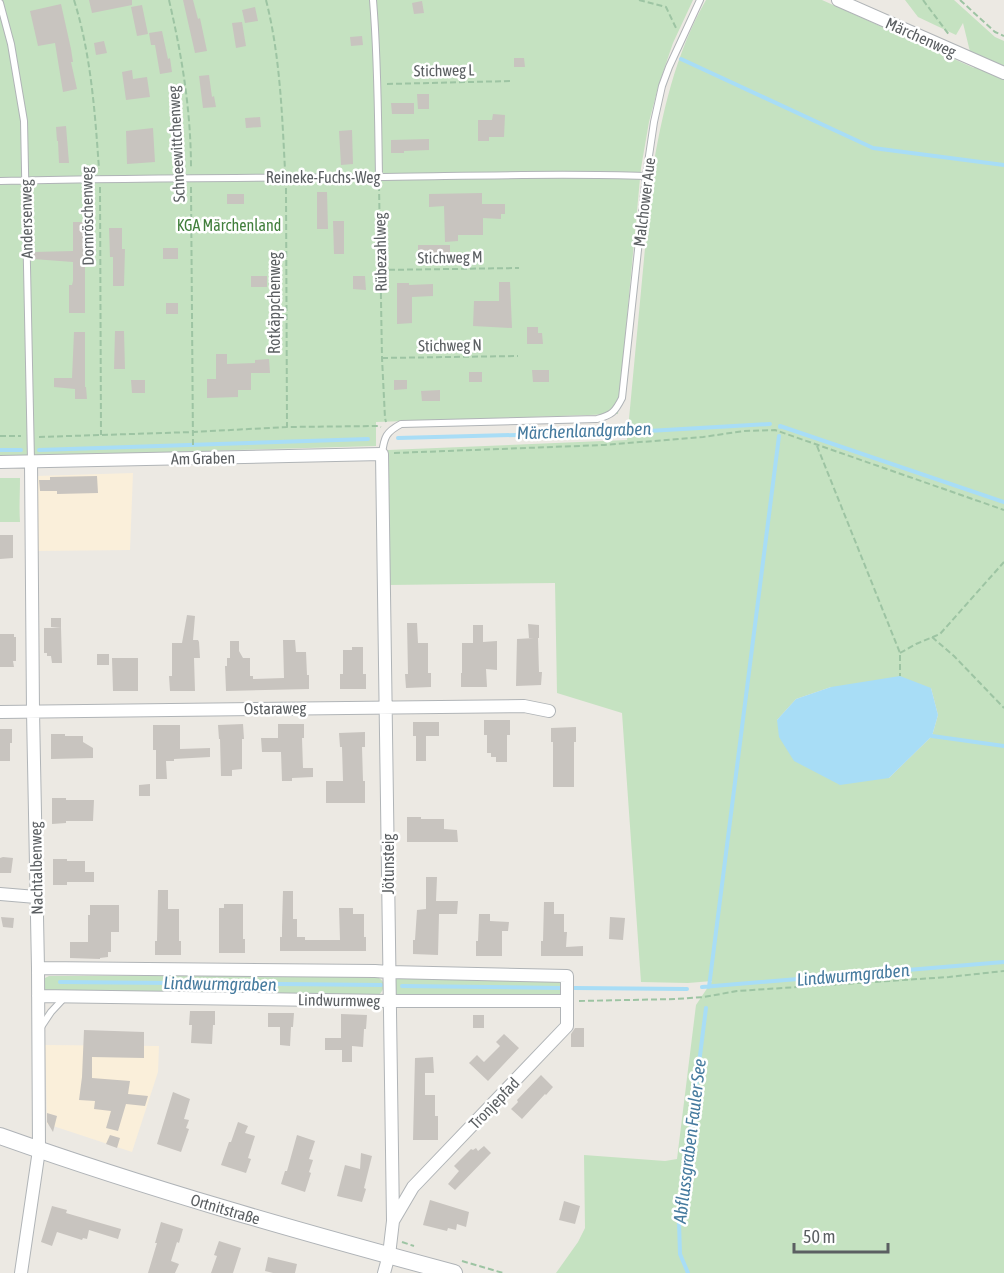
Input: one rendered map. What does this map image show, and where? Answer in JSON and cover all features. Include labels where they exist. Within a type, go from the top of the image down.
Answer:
[{"type":"street","name":"Märchenweg","points":[[838,0],[1004,73]]},
{"type":"street","name":"Am Graben","points":[[0,462],[382,454]]},
{"type":"street","name":"Jötunsteig","points":[[382,454],[393,1221],[389,1255],[384,1273]]},
{"type":"street","name":"Nachtalbenweg","points":[[21,1273],[39,1150],[31,462]]},
{"type":"street","name":"Ostaraweg","points":[[0,712],[524,706],[549,711]]},
{"type":"street","points":[[0,894],[36,897]]},
{"type":"street","name":"Lindwurmweg","points":[[38,968],[364,970],[567,976]]},
{"type":"street","name":"Tronjepfad","points":[[393,1221],[413,1187],[567,1026],[567,976]]},
{"type":"street","name":"Lindwurmweg","points":[[38,996],[567,1001]]},
{"type":"street","name":"Ortnitstraße","points":[[0,1136],[227,1209],[454,1273]]},
{"type":"lane","points":[[373,0],[378,84],[379,177]]},
{"type":"lane","name":"Malchower Aue","points":[[389,431],[401,424],[597,419],[608,416],[615,410],[622,398],[654,122],[662,86],[681,38],[700,0]]},
{"type":"lane","name":"Andersenweg","points":[[0,3],[11,44],[24,121],[31,462]]},
{"type":"lane","name":"Reineke-Fuchs-Weg","points":[[0,181],[546,174],[646,176]]},
{"type":"lane","points":[[382,454],[383,442],[389,431]]},
{"type":"lane","points":[[39,1030],[66,996]]},
{"type":"path","name":"Dornröschenweg","points":[[74,0],[91,80],[100,180],[101,435]]},
{"type":"path","name":"Schneewittchenweg","points":[[169,0],[185,79],[191,136],[193,448]]},
{"type":"path","name":"Rotkäppchenweg","points":[[266,0],[281,94],[286,177],[287,427]]},
{"type":"path","points":[[639,0],[666,7],[681,38]]},
{"type":"path","points":[[922,0],[954,42],[952,50]]},
{"type":"path","points":[[960,0],[995,32],[1004,36]]},
{"type":"path","name":"Stichweg L","points":[[378,84],[511,81]]},
{"type":"path","name":"Rübezahlweg","points":[[379,177],[382,358],[385,418],[389,431]]},
{"type":"path","name":"Stichweg M","points":[[380,270],[519,268]]},
{"type":"path","name":"Stichweg N","points":[[382,358],[518,357]]},
{"type":"path","name":"Am Graben","points":[[0,436],[101,435],[287,427],[378,426],[389,431]]},
{"type":"path","points":[[382,454],[604,445],[775,430],[1004,510]]},
{"type":"path","points":[[816,444],[900,654],[900,676]]},
{"type":"path","points":[[900,654],[940,634],[1004,562]]},
{"type":"path","points":[[932,637],[954,656],[1004,708]]},
{"type":"path","points":[[567,1001],[704,997],[737,991],[949,977],[1004,971]]},
{"type":"shaded area","points":[[133,473],[130,550],[37,551],[36,476]]},
{"type":"shaded area","points":[[45,1045],[159,1046],[158,1072],[132,1152],[47,1124]]},
{"type":"green space","name":"KGA Märchenland","points":[[0,0],[693,0],[673,43],[649,122],[641,168],[618,414],[376,422],[376,446],[0,457]]},
{"type":"green space","points":[[706,0],[822,0],[974,68],[963,23],[956,35],[918,17],[905,0],[954,0],[995,37],[1004,41],[1004,1273],[556,1273],[585,1228],[584,1155],[665,1161],[677,1159],[696,1005],[712,981],[641,982],[622,713],[557,693],[555,583],[388,585],[388,450],[627,440],[652,174],[671,85],[695,21]],"holes":[[[831,687],[931,688],[938,715],[932,736],[889,778],[777,720],[796,699]]]},
{"type":"green space","points":[[0,478],[20,478],[20,522],[0,522]]},
{"type":"green space","points":[[372,975],[384,983],[378,996],[50,993],[44,989],[43,985],[45,978],[49,976]]},
{"type":"green space","points":[[396,977],[559,980],[564,983],[563,997],[395,995]]},
{"type":"water","points":[[900,676],[931,688],[938,715],[932,736],[889,778],[840,785],[794,761],[779,737],[777,720],[796,699],[831,687]]},
{"type":"building","points":[[89,0],[132,0],[132,5],[92,13]]},
{"type":"building","points":[[183,0],[193,0],[198,19],[200,18],[207,51],[195,53]]},
{"type":"building","points":[[422,1],[424,13],[414,14],[412,3]]},
{"type":"building","points":[[61,4],[77,89],[63,92],[55,43],[38,46],[30,11]]},
{"type":"building","points":[[142,5],[148,34],[137,36],[131,7]]},
{"type":"building","points":[[255,7],[258,21],[245,23],[242,10]]},
{"type":"building","points":[[242,22],[246,46],[236,48],[232,23]]},
{"type":"building","points":[[162,31],[172,72],[160,74],[155,45],[151,45],[149,33]]},
{"type":"building","points":[[362,36],[363,45],[351,46],[350,37]]},
{"type":"building","points":[[104,41],[107,53],[96,55],[94,43]]},
{"type":"building","points":[[514,58],[524,58],[525,67],[514,67]]},
{"type":"building","points":[[132,70],[133,79],[147,77],[150,97],[126,100],[122,72]]},
{"type":"building","points":[[209,75],[216,107],[203,108],[199,76]]},
{"type":"building","points":[[417,94],[429,94],[429,109],[418,109]]},
{"type":"building","points":[[391,103],[414,103],[414,114],[392,114]]},
{"type":"building","points":[[493,114],[505,115],[504,137],[489,137],[489,141],[478,141],[478,120],[492,120]]},
{"type":"building","points":[[260,117],[261,127],[246,128],[245,118]]},
{"type":"building","points":[[66,126],[69,163],[59,163],[56,127]]},
{"type":"building","points":[[153,128],[155,162],[127,164],[126,131]]},
{"type":"building","points":[[352,130],[353,164],[341,165],[339,131]]},
{"type":"building","points":[[429,139],[429,150],[391,153],[391,140]]},
{"type":"building","points":[[317,192],[327,192],[328,229],[317,229]]},
{"type":"building","points":[[482,193],[482,204],[505,204],[505,214],[501,214],[501,219],[483,218],[483,235],[458,235],[458,241],[445,242],[444,206],[429,207],[429,194]]},
{"type":"building","points":[[227,194],[244,194],[244,204],[227,204]]},
{"type":"building","points":[[207,218],[221,218],[222,232],[208,232]]},
{"type":"building","points":[[333,221],[344,221],[344,254],[334,254]]},
{"type":"building","points":[[73,222],[85,222],[85,313],[69,313],[69,285],[72,285],[73,281],[73,262],[33,259],[33,252],[73,251]]},
{"type":"building","points":[[109,228],[122,228],[122,249],[125,249],[124,286],[113,286],[113,257],[110,257]]},
{"type":"building","points":[[418,245],[450,245],[450,254],[418,255]]},
{"type":"building","points":[[163,248],[178,248],[178,259],[163,259]]},
{"type":"building","points":[[251,276],[267,276],[267,287],[251,287]]},
{"type":"building","points":[[353,276],[365,276],[366,290],[353,289]]},
{"type":"building","points":[[499,282],[510,282],[512,328],[473,326],[474,301],[499,301]]},
{"type":"building","points":[[397,283],[433,284],[433,296],[412,297],[412,323],[397,324]]},
{"type":"building","points":[[166,303],[178,303],[178,314],[166,314]]},
{"type":"building","points":[[527,327],[538,327],[538,333],[542,333],[543,344],[527,344]]},
{"type":"building","points":[[115,331],[124,331],[125,369],[114,369]]},
{"type":"building","points":[[74,332],[85,332],[87,399],[75,399],[75,389],[54,387],[54,378],[72,378]]},
{"type":"building","points":[[216,354],[227,354],[227,364],[255,363],[255,360],[269,359],[270,373],[251,373],[251,390],[238,390],[238,397],[207,398],[207,379],[216,379]]},
{"type":"building","points":[[532,370],[549,370],[549,382],[533,382]]},
{"type":"building","points":[[469,372],[482,372],[482,382],[469,382]]},
{"type":"building","points":[[131,380],[145,380],[145,393],[132,393]]},
{"type":"building","points":[[394,380],[407,380],[407,389],[394,390]]},
{"type":"building","points":[[440,390],[440,401],[422,401],[421,391]]},
{"type":"building","points":[[97,476],[98,493],[57,494],[57,491],[40,491],[39,480],[50,480],[50,477]]},
{"type":"building","points":[[0,535],[13,535],[13,558],[0,559]]},
{"type":"building","points":[[187,615],[195,616],[193,640],[199,642],[200,658],[194,658],[195,691],[170,691],[172,643],[182,643]]},
{"type":"building","points":[[51,618],[61,618],[61,628],[51,627]]},
{"type":"building","points":[[407,623],[417,623],[418,643],[428,643],[428,673],[431,673],[431,687],[406,688]]},
{"type":"building","points":[[528,624],[539,625],[541,685],[516,686],[517,639],[534,638],[529,638]]},
{"type":"building","points":[[473,625],[483,625],[483,642],[497,641],[497,670],[486,669],[487,687],[461,687],[462,643],[473,643]]},
{"type":"building","points":[[44,628],[61,628],[62,663],[52,663],[51,656],[44,653]]},
{"type":"building","points":[[0,634],[14,634],[16,637],[14,667],[0,667]]},
{"type":"building","points":[[283,640],[295,640],[296,652],[306,652],[309,689],[226,691],[225,666],[227,666],[227,658],[230,658],[230,641],[239,641],[239,651],[243,658],[250,658],[250,676],[253,676],[253,679],[284,678]]},
{"type":"building","points":[[352,647],[363,647],[363,674],[366,674],[366,689],[340,689],[340,674],[343,674],[343,650],[352,650]]},
{"type":"building","points":[[97,654],[109,654],[109,665],[97,665]]},
{"type":"building","points":[[112,658],[138,658],[138,691],[113,691]]},
{"type":"building","points":[[484,720],[510,720],[510,735],[507,735],[507,762],[496,762],[496,757],[491,757],[491,753],[487,753]]},
{"type":"building","points":[[413,722],[439,722],[439,736],[426,736],[426,761],[416,761],[416,736],[413,736]]},
{"type":"building","points":[[243,724],[242,769],[232,770],[232,776],[221,776],[218,725]]},
{"type":"building","points":[[278,724],[304,724],[303,768],[313,768],[313,777],[282,781],[281,752],[262,752],[261,738],[278,738]]},
{"type":"building","points":[[153,725],[180,725],[180,749],[210,748],[210,757],[166,761],[167,779],[156,779]]},
{"type":"building","points":[[576,727],[574,787],[553,787],[551,728]]},
{"type":"building","points":[[0,729],[12,729],[10,761],[0,761]]},
{"type":"building","points":[[365,732],[365,747],[362,747],[365,803],[326,803],[326,781],[343,781],[342,747],[340,747],[339,733]]},
{"type":"building","points":[[51,734],[83,736],[83,742],[93,748],[93,758],[51,759]]},
{"type":"building","points":[[150,784],[150,796],[139,796],[139,785]]},
{"type":"building","points":[[52,798],[94,800],[93,821],[66,821],[66,823],[52,824]]},
{"type":"building","points":[[407,817],[444,819],[444,829],[457,830],[458,842],[407,842]]},
{"type":"building","points":[[0,858],[13,858],[11,873],[0,873]]},
{"type":"building","points":[[53,859],[85,861],[85,872],[94,872],[94,882],[67,882],[67,885],[53,885]]},
{"type":"building","points":[[426,877],[437,877],[436,901],[458,901],[457,914],[439,914],[438,955],[413,954],[417,910],[426,909]]},
{"type":"building","points":[[158,890],[168,890],[168,909],[179,909],[181,955],[155,955]]},
{"type":"building","points":[[283,891],[293,891],[293,919],[297,919],[297,937],[305,937],[305,940],[340,940],[339,908],[353,908],[353,914],[364,914],[366,951],[280,951]]},
{"type":"building","points":[[544,902],[554,902],[554,914],[564,914],[564,932],[567,932],[566,947],[583,946],[583,956],[541,956]]},
{"type":"building","points":[[224,904],[243,904],[245,953],[219,953],[219,908],[224,908]]},
{"type":"building","points":[[90,905],[119,905],[119,932],[111,932],[111,952],[108,952],[108,957],[70,958],[70,942],[88,942]]},
{"type":"building","points":[[479,914],[490,914],[490,921],[509,922],[508,931],[502,931],[502,956],[476,956]]},
{"type":"building","points":[[1,917],[14,918],[13,928],[3,927]]},
{"type":"building","points":[[610,917],[625,918],[623,940],[609,939]]},
{"type":"building","points":[[190,1011],[215,1011],[212,1044],[191,1043]]},
{"type":"building","points":[[268,1013],[294,1013],[290,1046],[280,1045],[280,1027],[268,1027]]},
{"type":"building","points":[[341,1014],[367,1015],[363,1047],[352,1046],[352,1062],[342,1062],[342,1050],[325,1050],[325,1038],[341,1038]]},
{"type":"building","points":[[473,1015],[484,1015],[484,1028],[473,1028]]},
{"type":"building","points":[[575,1028],[584,1028],[584,1047],[571,1047],[571,1034]]},
{"type":"building","points":[[84,1030],[144,1032],[144,1058],[92,1057],[92,1078],[130,1081],[128,1094],[148,1096],[145,1106],[126,1104],[118,1131],[106,1128],[111,1111],[94,1109],[95,1101],[79,1100]]},
{"type":"building","points":[[504,1034],[519,1048],[488,1081],[469,1063],[477,1055],[484,1062],[500,1046],[496,1042]]},
{"type":"building","points":[[433,1057],[434,1073],[425,1073],[425,1095],[435,1095],[438,1140],[413,1140],[415,1058]]},
{"type":"building","points":[[541,1075],[553,1087],[522,1119],[511,1109]]},
{"type":"building","points":[[173,1092],[190,1099],[184,1119],[189,1120],[186,1128],[189,1129],[181,1152],[157,1144]]},
{"type":"building","points":[[47,1113],[57,1116],[53,1132],[47,1122]]},
{"type":"building","points":[[238,1122],[248,1126],[245,1133],[255,1136],[246,1173],[221,1165]]},
{"type":"building","points":[[110,1135],[120,1138],[117,1148],[106,1144]]},
{"type":"building","points":[[297,1135],[315,1141],[309,1159],[313,1160],[305,1192],[281,1184]]},
{"type":"building","points":[[484,1146],[491,1153],[455,1190],[448,1184],[459,1171],[454,1166],[471,1149],[476,1148],[478,1151]]},
{"type":"building","points":[[361,1153],[372,1156],[362,1202],[337,1196],[345,1165],[360,1169]]},
{"type":"building","points":[[430,1200],[469,1212],[466,1227],[457,1224],[456,1230],[448,1228],[447,1231],[423,1225]]},
{"type":"building","points":[[564,1201],[580,1206],[575,1224],[559,1220]]},
{"type":"building","points":[[52,1206],[67,1210],[66,1213],[121,1229],[118,1239],[89,1230],[87,1239],[82,1240],[57,1232],[52,1246],[41,1242]]},
{"type":"building","points":[[161,1222],[183,1229],[171,1261],[179,1264],[175,1273],[148,1273]]},
{"type":"building","points":[[219,1241],[241,1248],[233,1273],[211,1273]]},
{"type":"building","points":[[268,1257],[297,1264],[295,1273],[265,1271]]},
{"type":"waterway","points":[[681,59],[873,148],[1004,165]]},
{"type":"waterway","name":"Märchenlandgraben","points":[[398,438],[631,432],[770,424]]},
{"type":"waterway","name":"Märchenlandgraben","points":[[780,427],[1004,502]]},
{"type":"waterway","points":[[709,987],[779,436]]},
{"type":"waterway","name":"Märchenlandgraben","points":[[39,450],[368,439]]},
{"type":"waterway","name":"Märchenlandgraben","points":[[0,450],[21,450]]},
{"type":"waterway","points":[[932,736],[1004,746]]},
{"type":"waterway","name":"Lindwurmgraben","points":[[702,987],[1004,962]]},
{"type":"waterway","name":"Lindwurmgraben","points":[[60,982],[381,985]]},
{"type":"waterway","name":"Lindwurmgraben","points":[[402,986],[561,988]]},
{"type":"waterway","name":"Lindwurmgraben","points":[[574,988],[687,989]]},
{"type":"waterway","name":"Abflussgraben Fauler See","points":[[688,1273],[680,1254],[679,1222],[706,1008]]}]
